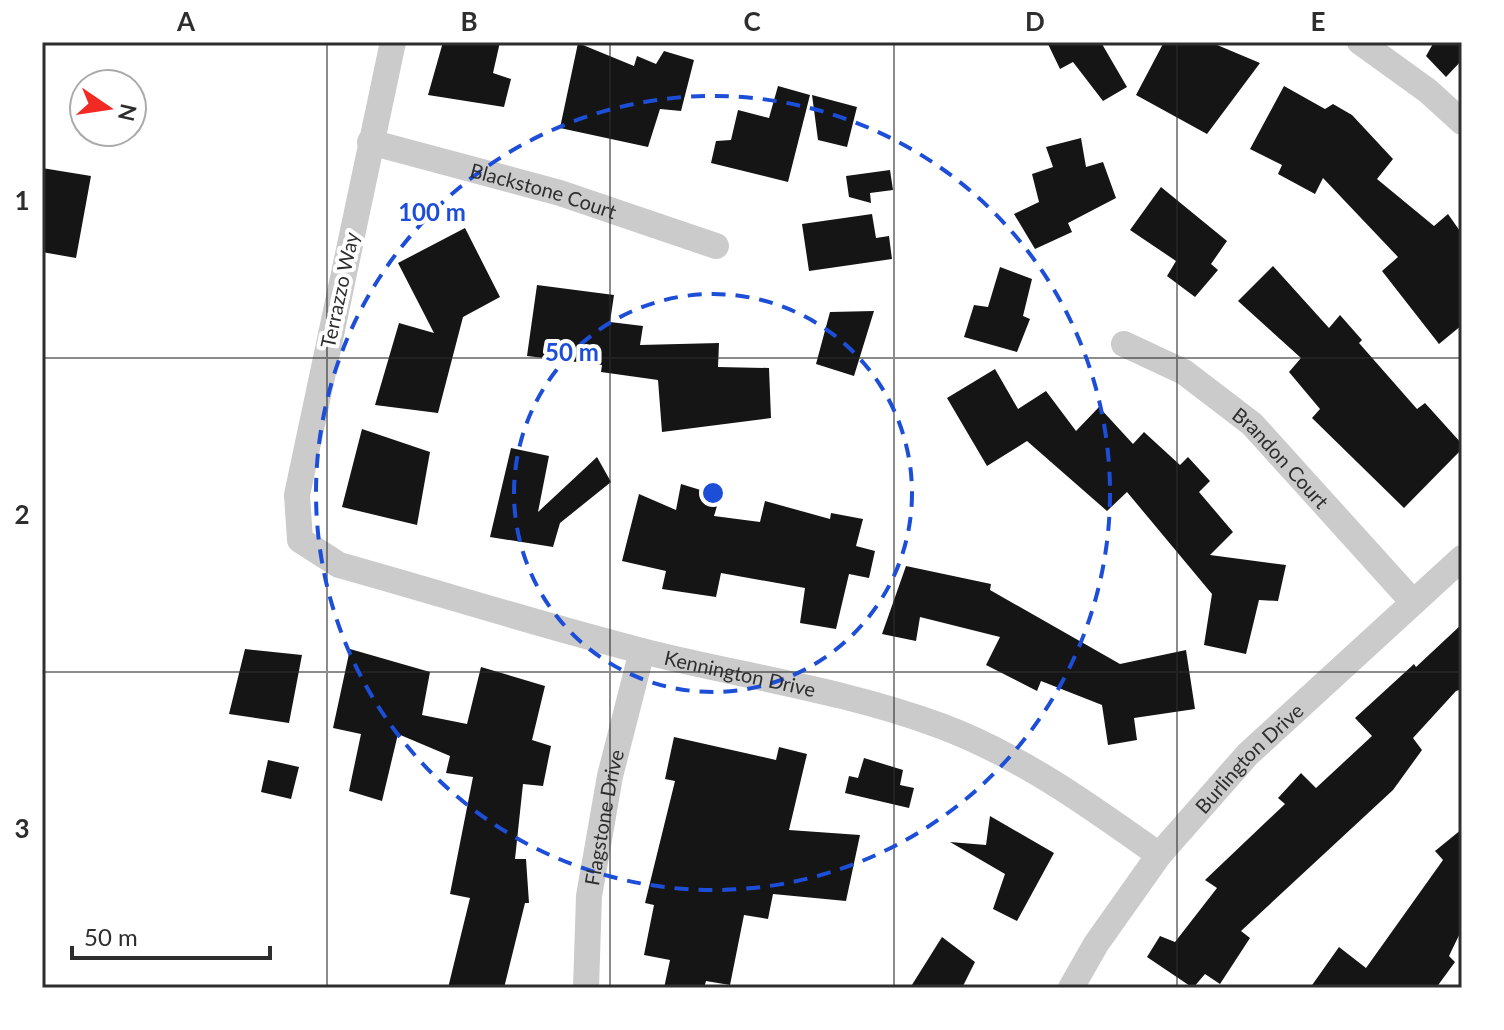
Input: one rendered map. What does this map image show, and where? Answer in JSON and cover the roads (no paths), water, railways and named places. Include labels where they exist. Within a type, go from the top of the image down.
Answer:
[{"type":"street","name":"Terrazzo Way","points":[[300,540],[297,495],[393,42]]},
{"type":"street","points":[[1360,42],[1428,91],[1462,122]]},
{"type":"street","name":"Blackstone Court","points":[[370,142],[560,193],[716,246]]},
{"type":"street","name":"Brandon Court","points":[[1124,344],[1184,372],[1252,424],[1413,602]]},
{"type":"street","name":"Kennington Drive","points":[[300,540],[339,565],[642,651],[876,704],[943,727],[1010,757],[1074,795],[1159,855]]},
{"type":"street","name":"Burlington Drive","points":[[1071,988],[1096,944],[1159,855],[1248,754],[1462,558]]},
{"type":"street","name":"Flagstone Drive","points":[[586,988],[592,881],[610,776],[642,651]]}]
